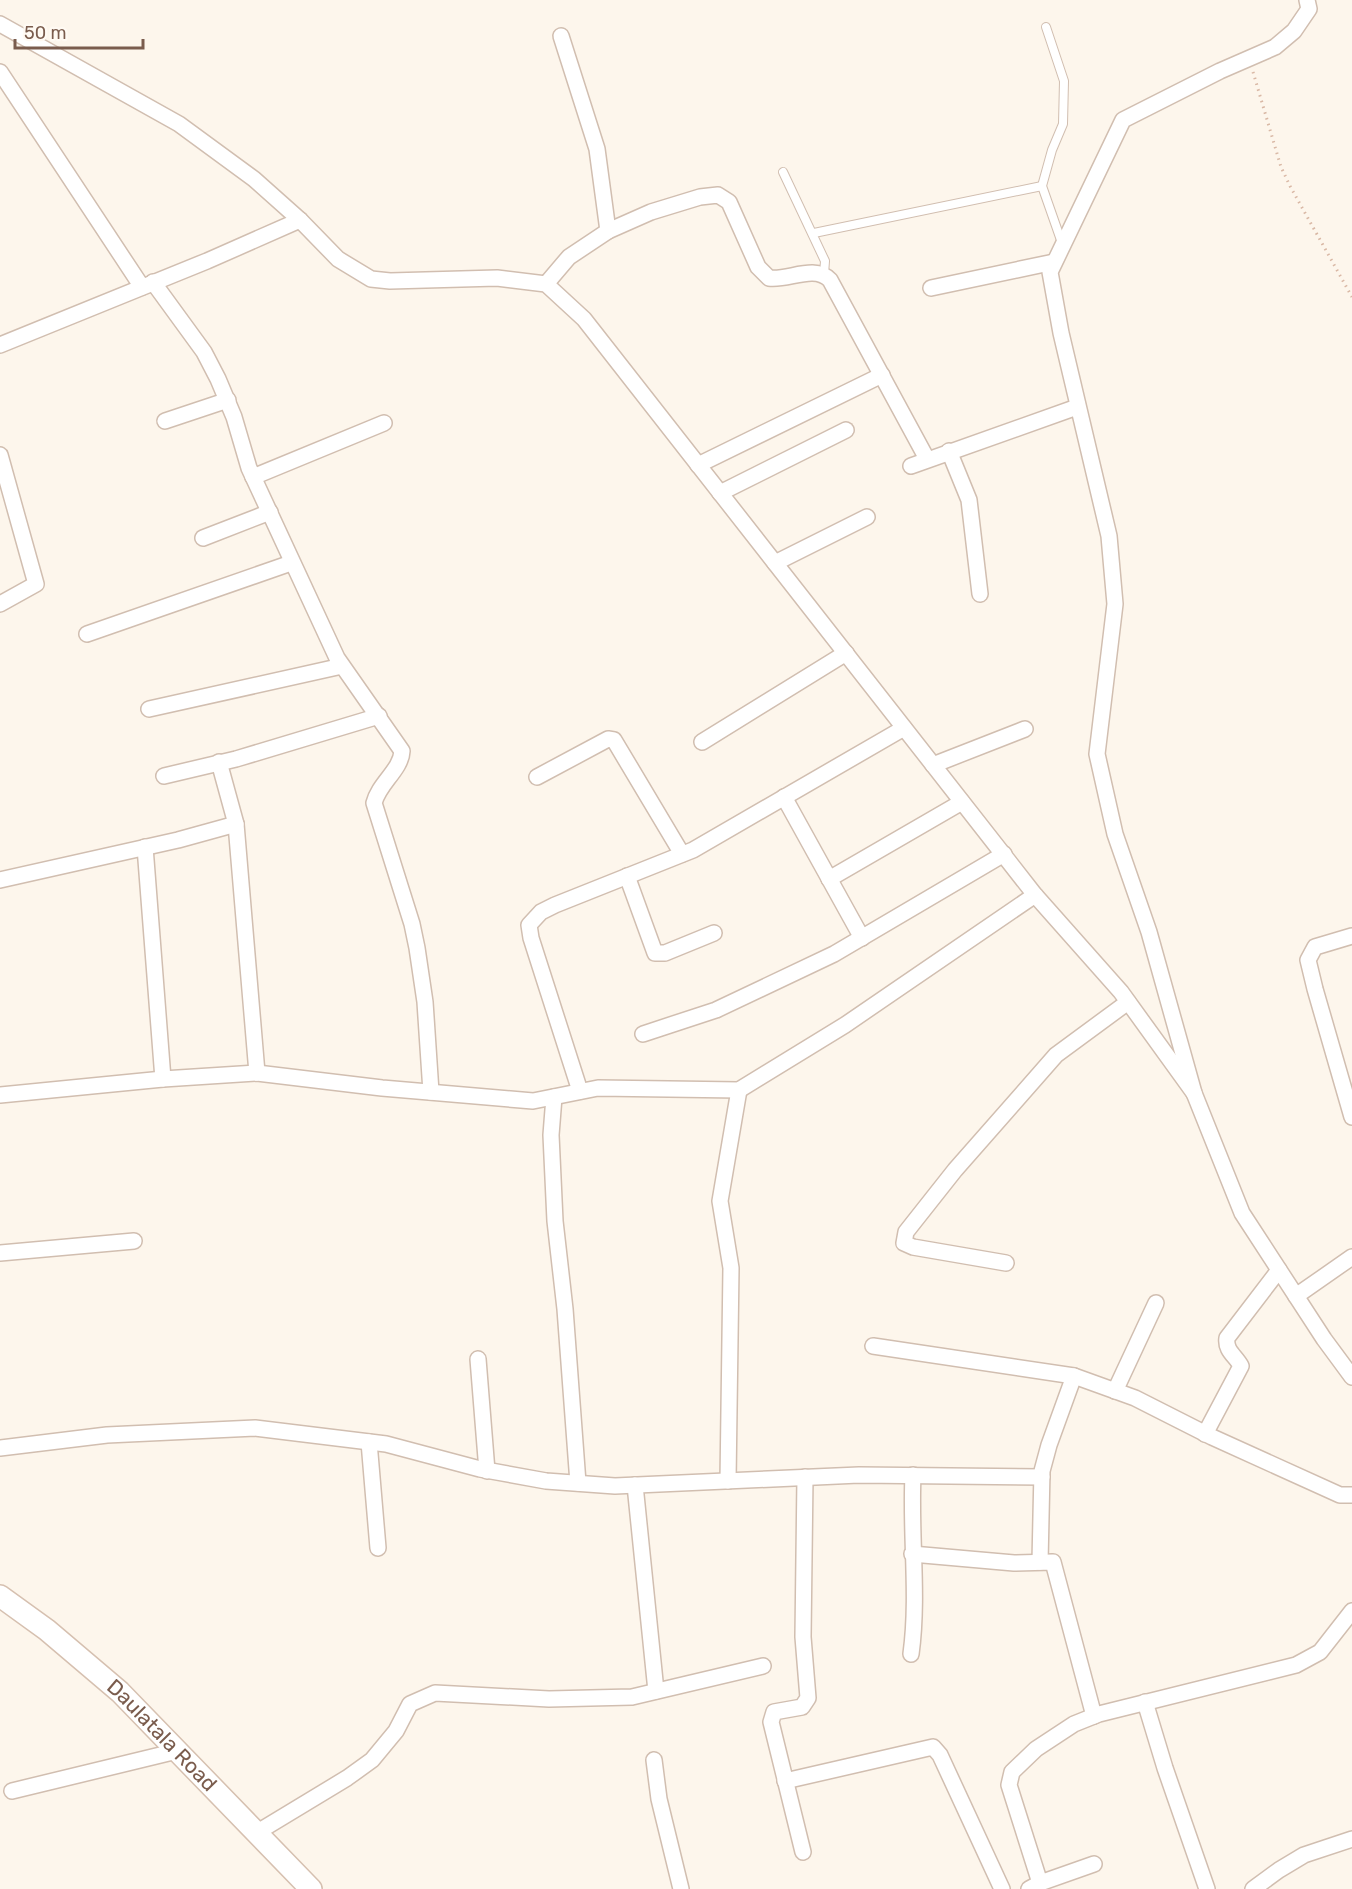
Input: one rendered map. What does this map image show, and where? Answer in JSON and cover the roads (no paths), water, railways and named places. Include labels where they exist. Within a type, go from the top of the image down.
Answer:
[{"type":"main road","name":"Daulatala Road","points":[[4,1603],[47,1630],[120,1692],[311,1889]]},
{"type":"street","points":[[1307,0],[1309,9],[1294,31],[1275,47],[1123,120],[1050,272],[1077,407],[1109,536],[1115,604],[1097,754],[1115,834],[1149,932],[1194,1093],[1242,1213],[1352,1377]]},
{"type":"street","points":[[0,24],[179,124],[254,179],[300,220],[338,259],[370,279],[390,281],[497,278],[546,284],[584,319],[1035,895],[1128,1002],[1194,1093]]},
{"type":"street","points":[[561,36],[597,149],[608,231]]},
{"type":"street","points":[[0,72],[148,284],[204,352],[228,400],[253,477],[337,658],[402,751],[402,756],[377,791],[375,803],[412,924],[417,948],[425,1002],[431,1092]]},
{"type":"street","points":[[546,284],[569,257],[608,231],[651,212],[700,197],[718,195],[729,202],[758,267],[769,278],[778,279],[810,272],[824,274],[830,280],[927,459]]},
{"type":"street","points":[[0,345],[300,220]]},
{"type":"street","points":[[931,288],[1054,262]]},
{"type":"street","points":[[698,465],[882,375]]},
{"type":"street","points":[[165,421],[228,400]]},
{"type":"street","points":[[911,466],[1077,407]]},
{"type":"street","points":[[253,477],[384,423]]},
{"type":"street","points":[[720,493],[846,430]]},
{"type":"street","points":[[949,451],[969,500],[980,594]]},
{"type":"street","points":[[0,455],[36,584],[0,604]]},
{"type":"street","points":[[203,538],[270,512]]},
{"type":"street","points":[[775,563],[867,517]]},
{"type":"street","points":[[87,634],[291,563]]},
{"type":"street","points":[[702,742],[846,653]]},
{"type":"street","points":[[149,709],[342,666]]},
{"type":"street","points":[[164,776],[379,716]]},
{"type":"street","points":[[580,1091],[531,938],[529,925],[541,912],[555,905],[693,850],[904,728]]},
{"type":"street","points":[[933,765],[1026,729]]},
{"type":"street","points":[[537,777],[608,739],[614,740],[682,854]]},
{"type":"street","points":[[219,762],[236,824],[257,1073]]},
{"type":"street","points":[[784,797],[862,938]]},
{"type":"street","points":[[829,879],[962,802]]},
{"type":"street","points":[[0,880],[236,824]]},
{"type":"street","points":[[145,847],[163,1079]]},
{"type":"street","points":[[644,1034],[717,1010],[834,954],[1004,854]]},
{"type":"street","points":[[627,876],[655,953],[665,953],[714,933]]},
{"type":"street","points":[[0,1095],[163,1079],[257,1073],[532,1101],[598,1088],[739,1090],[845,1025],[1035,895]]},
{"type":"street","points":[[1352,936],[1315,947],[1308,960],[1352,1117]]},
{"type":"street","points":[[1006,1263],[913,1247],[904,1243],[906,1232],[955,1170],[1056,1055],[1128,1002]]},
{"type":"street","points":[[728,1481],[730,1268],[720,1201],[739,1090]]},
{"type":"street","points":[[554,1097],[551,1135],[555,1221],[565,1309],[578,1484]]},
{"type":"street","points":[[0,1253],[134,1241]]},
{"type":"street","points":[[1296,1296],[1352,1257]]},
{"type":"street","points":[[1205,1434],[1241,1366],[1229,1350],[1227,1338],[1279,1270]]},
{"type":"street","points":[[1114,1391],[1156,1303]]},
{"type":"street","points":[[873,1346],[1074,1376],[1135,1398],[1205,1434],[1340,1496],[1352,1495]]},
{"type":"street","points":[[478,1359],[487,1471]]},
{"type":"street","points":[[1040,1562],[1042,1477],[1049,1445],[1074,1376]]},
{"type":"street","points":[[0,1448],[107,1435],[255,1428],[386,1444],[487,1471],[578,1484],[635,1485],[860,1475],[1042,1477]]},
{"type":"street","points":[[369,1442],[378,1548]]},
{"type":"street","points":[[911,1654],[916,1620],[916,1584],[912,1554],[913,1475]]},
{"type":"street","points":[[803,1852],[771,1722],[774,1712],[802,1707],[808,1698],[803,1637],[805,1477]]},
{"type":"street","points":[[635,1485],[656,1691]]},
{"type":"street","points":[[912,1554],[1014,1563],[1053,1562],[1094,1716]]},
{"type":"street","points":[[1094,1864],[1034,1886],[1009,1785],[1012,1772],[1036,1749],[1074,1724],[1094,1716],[1296,1665],[1320,1652],[1352,1611]]},
{"type":"street","points":[[256,1833],[372,1760],[396,1731],[410,1704],[435,1693],[565,1699],[632,1697],[763,1666]]},
{"type":"street","points":[[1145,1702],[1207,1889]]},
{"type":"street","points":[[785,1781],[933,1747],[940,1755],[1002,1889]]},
{"type":"street","points":[[12,1791],[177,1751]]},
{"type":"street","points":[[654,1760],[660,1799],[681,1889]]},
{"type":"street","points":[[1253,1889],[1304,1855],[1352,1839]]},
{"type":"lane","points":[[1046,27],[1064,81],[1063,124],[1052,150],[1042,186],[1062,243]]},
{"type":"lane","points":[[783,172],[825,261],[824,274]]},
{"type":"lane","points":[[813,233],[1042,186]]}]
